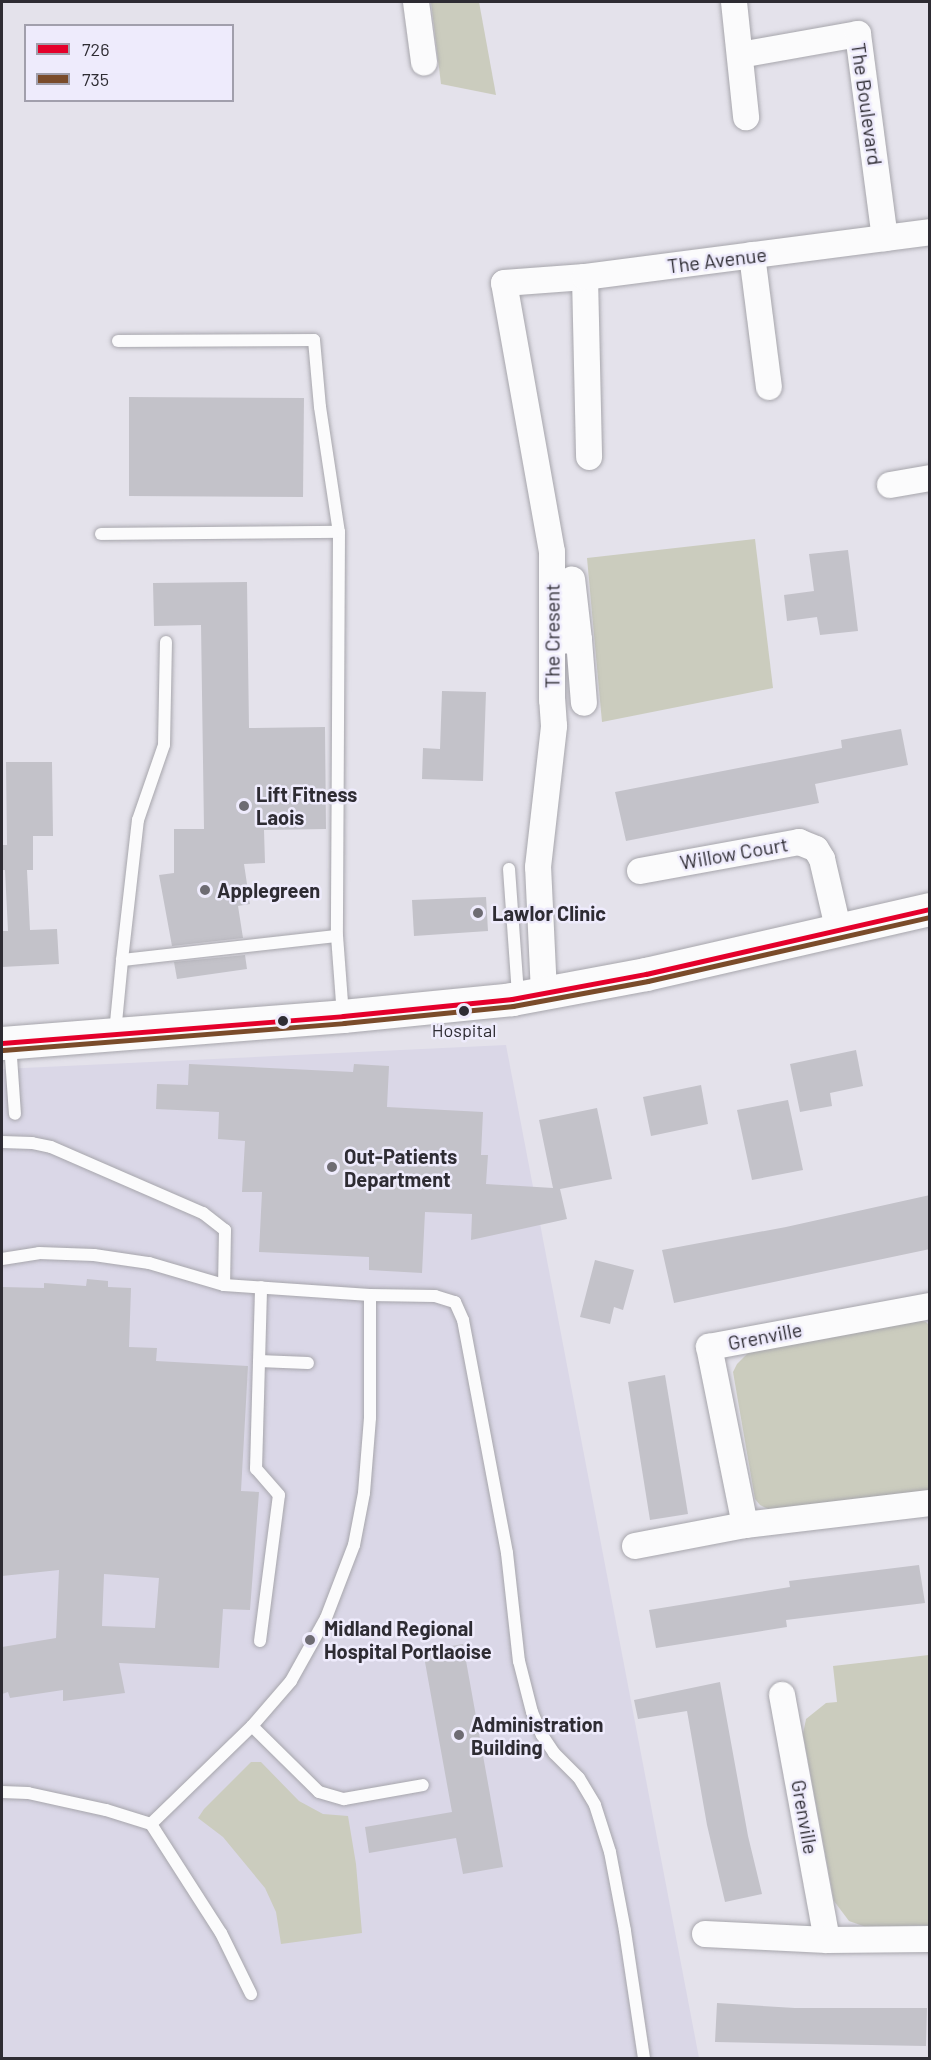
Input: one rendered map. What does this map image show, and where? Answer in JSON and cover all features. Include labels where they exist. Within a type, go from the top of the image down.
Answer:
[{"type":"main road","points":[[6,1043],[343,1016],[531,996],[646,974],[838,928],[930,909]]},
{"type":"street","points":[[417,2],[424,62]]},
{"type":"street","points":[[734,2],[746,117]]},
{"type":"street","name":"The Boulevard","points":[[740,55],[858,34],[885,238]]},
{"type":"street","name":"The Avenue","points":[[504,282],[585,277],[930,232]]},
{"type":"street","points":[[752,255],[769,387]]},
{"type":"street","points":[[585,277],[589,457]]},
{"type":"street","name":"The Cresent","points":[[504,282],[552,552],[554,726],[538,867],[531,996]]},
{"type":"street","points":[[890,485],[930,478]]},
{"type":"street","points":[[572,579],[584,703]]},
{"type":"street","points":[[552,641],[579,640]]},
{"type":"street","name":"Willow Court","points":[[640,871],[800,842],[816,849],[822,859],[838,928]]},
{"type":"street","name":"Grenville","points":[[745,1525],[709,1347],[930,1306]]},
{"type":"street","points":[[634,1546],[745,1525],[930,1503]]},
{"type":"street","name":"Grenville","points":[[782,1695],[827,1940]]},
{"type":"street","points":[[705,1934],[827,1940],[930,1939]]},
{"type":"lane","points":[[118,341],[314,340],[320,407],[339,532],[338,936],[343,1016]]},
{"type":"lane","points":[[101,534],[339,532]]},
{"type":"lane","points":[[115,1033],[138,820],[164,745],[166,642]]},
{"type":"lane","points":[[509,869],[531,996]]},
{"type":"lane","points":[[122,960],[338,936]]},
{"type":"lane","points":[[6,1043],[15,1114]]},
{"type":"lane","points":[[2,1142],[32,1143],[51,1148],[203,1213],[225,1230],[224,1285]]},
{"type":"lane","points":[[2,1259],[39,1253],[93,1255],[149,1263],[224,1285],[370,1295],[435,1296],[455,1302],[463,1320],[507,1553],[519,1661],[532,1712],[542,1735],[554,1753],[579,1778],[595,1805],[610,1852],[625,1931],[644,2058]]},
{"type":"lane","points":[[260,1641],[279,1494],[256,1469],[261,1287]]},
{"type":"lane","points":[[151,1824],[252,1726],[291,1681],[326,1618],[354,1545],[364,1493],[370,1418],[370,1295]]},
{"type":"lane","points":[[259,1361],[308,1363]]},
{"type":"lane","points":[[252,1726],[319,1792],[344,1799],[423,1785]]},
{"type":"lane","points":[[2,1792],[28,1793],[106,1810],[151,1824],[221,1933],[251,1994]]},
{"type":"shaded area","points":[[431,2],[479,2],[496,95],[441,84]]},
{"type":"shaded area","points":[[755,539],[773,688],[602,722],[587,558]]},
{"type":"shaded area","name":"Midland Regional Hospital Portlaoise","points":[[506,1045],[699,2058],[2,2058],[2,1069]]},
{"type":"shaded area","points":[[915,1319],[926,1322],[930,1326],[929,1493],[770,1510],[760,1505],[755,1499],[733,1372],[737,1364],[748,1353]]},
{"type":"shaded area","points":[[929,1655],[929,1925],[866,1927],[849,1921],[834,1901],[803,1734],[806,1719],[826,1703],[837,1702],[833,1666]]},
{"type":"shaded area","points":[[251,1762],[261,1762],[299,1801],[323,1814],[348,1816],[356,1864],[362,1933],[281,1944],[276,1912],[265,1888],[223,1837],[198,1818],[204,1809]]},
{"type":"building","points":[[129,397],[304,398],[303,497],[129,496]]},
{"type":"building","points":[[848,550],[858,631],[820,635],[817,617],[787,621],[784,595],[814,591],[809,554]]},
{"type":"building","points":[[247,582],[249,728],[325,727],[326,829],[264,830],[265,863],[244,864],[250,904],[238,906],[243,938],[172,946],[159,875],[174,873],[174,829],[204,829],[201,625],[154,626],[153,583]]},
{"type":"building","points":[[442,691],[486,692],[483,781],[422,779],[423,748],[440,749]]},
{"type":"building","points":[[901,729],[908,765],[815,784],[819,803],[626,841],[615,792],[842,748],[841,740]]},
{"type":"building","points":[[6,762],[52,762],[53,836],[33,836],[33,870],[27,870],[30,930],[57,929],[59,964],[2,967],[3,931],[8,931],[5,870],[2,870],[2,845],[7,845]]},
{"type":"building","points":[[486,897],[488,931],[414,936],[412,900]]},
{"type":"building","points":[[245,955],[247,969],[177,979],[174,962]]},
{"type":"building","points":[[856,1050],[863,1086],[830,1093],[832,1106],[800,1112],[790,1064]]},
{"type":"building","name":"Out-Patients Department","points":[[189,1064],[353,1072],[354,1064],[389,1066],[387,1107],[483,1112],[481,1155],[488,1155],[486,1184],[553,1188],[539,1120],[597,1108],[612,1179],[560,1189],[567,1219],[471,1240],[472,1214],[425,1212],[422,1273],[369,1270],[369,1257],[259,1252],[262,1192],[242,1192],[245,1141],[218,1139],[219,1112],[156,1109],[157,1084],[188,1085]]},
{"type":"building","points":[[701,1085],[708,1124],[651,1136],[643,1097]]},
{"type":"building","points":[[788,1100],[803,1170],[752,1180],[737,1110]]},
{"type":"building","points":[[930,1195],[930,1249],[674,1303],[662,1250],[786,1227]]},
{"type":"building","points":[[595,1260],[634,1270],[623,1310],[614,1307],[610,1324],[580,1317]]},
{"type":"building","points":[[87,1279],[108,1281],[108,1287],[131,1288],[129,1347],[157,1348],[156,1361],[248,1366],[241,1491],[259,1492],[250,1610],[223,1609],[219,1668],[119,1663],[125,1693],[63,1701],[63,1690],[10,1698],[8,1692],[2,1694],[2,1647],[56,1638],[59,1570],[2,1576],[2,1287],[44,1288],[44,1283],[86,1286]],"holes":[[[104,1574],[159,1578],[155,1628],[102,1626]]]},
{"type":"building","points":[[665,1375],[688,1514],[650,1520],[628,1382]]},
{"type":"building","points":[[919,1565],[925,1603],[786,1620],[787,1627],[656,1648],[649,1610],[790,1587],[789,1581]]},
{"type":"building","name":"Administration Building","points":[[463,1644],[503,1867],[463,1874],[456,1838],[369,1853],[365,1827],[452,1812],[423,1651]]},
{"type":"building","points":[[720,1682],[748,1836],[762,1894],[725,1902],[707,1825],[687,1711],[638,1719],[634,1700]]},
{"type":"building","points":[[717,2003],[795,2008],[927,2008],[926,2046],[715,2042]]},
{"type":"transit line","name":"726","points":[[2,1043],[343,1016],[512,999],[646,974],[930,909]]},
{"type":"transit line","name":"735","points":[[3,1050],[344,1023],[513,1006],[648,981],[930,917]]},
{"type":"place","name":"Lift Fitness Laois","points":[[244,806]]},
{"type":"place","name":"Applegreen","points":[[205,890]]},
{"type":"place","name":"Lawlor Clinic","points":[[478,913]]},
{"type":"place","name":"Hospital","points":[[464,1011]]},
{"type":"place","name":"Out-Patients Department","points":[[332,1167]]},
{"type":"place","name":"Midland Regional Hospital Portlaoise","points":[[310,1640]]},
{"type":"place","name":"Administration Building","points":[[459,1735]]}]
